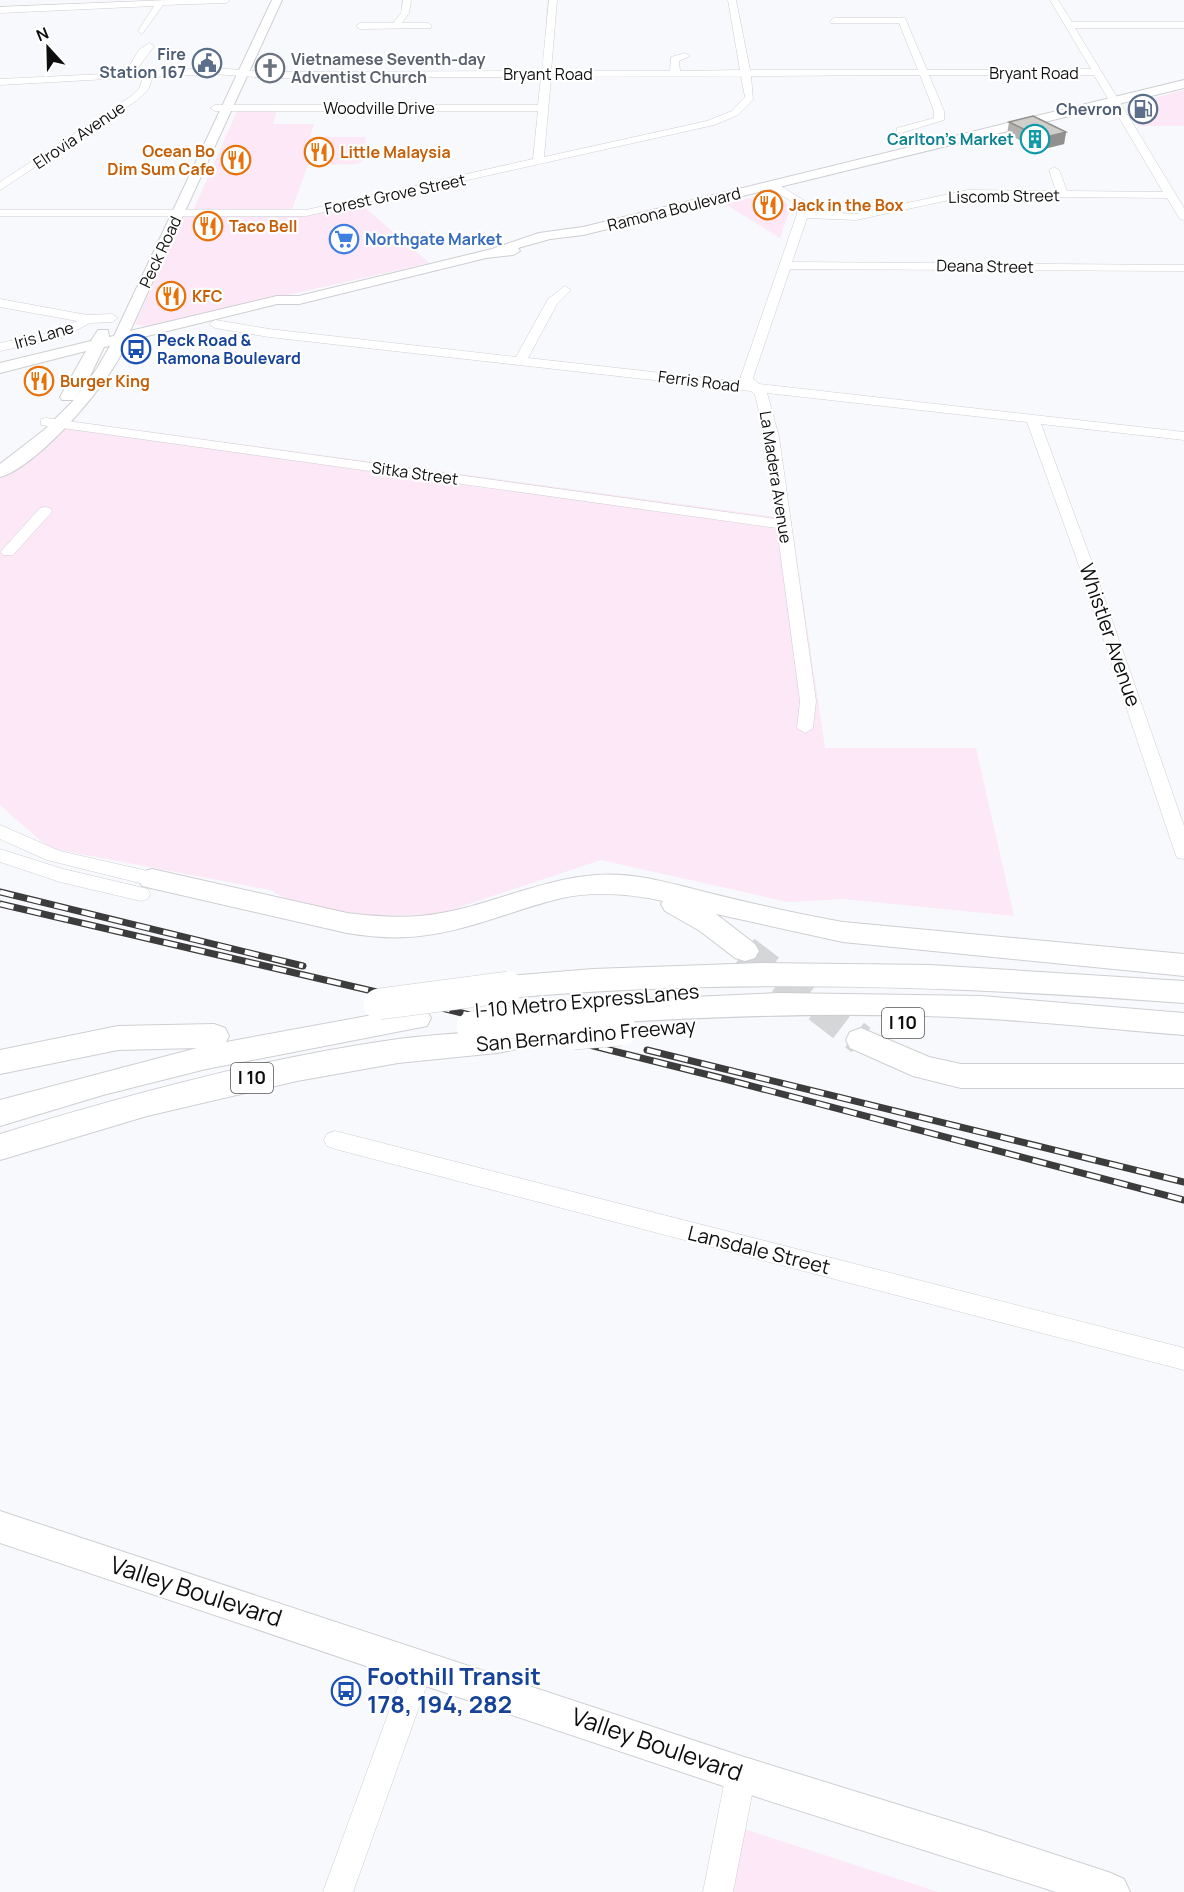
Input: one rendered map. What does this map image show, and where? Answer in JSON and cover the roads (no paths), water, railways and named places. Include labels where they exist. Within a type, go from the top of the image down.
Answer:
[{"type":"highway","points":[[147,886],[376,927],[441,922],[564,888],[620,885],[685,896],[792,923],[843,932],[1184,965]]},
{"type":"highway","points":[[147,886],[334,937],[381,943],[448,934],[565,896],[608,892],[633,894],[673,903],[692,912],[745,951]]},
{"type":"highway","points":[[0,1092],[214,1035],[379,1004],[512,996],[655,975],[842,972],[989,977],[1184,992]]},
{"type":"highway","name":"I-10 Metro ExpressLanes","points":[[0,1113],[61,1094],[214,1054],[416,1018],[512,996],[842,988],[978,992],[1184,1007]]},
{"type":"highway","name":"I-10 Metro ExpressLanes","points":[[0,1129],[213,1074],[332,1049],[472,1027],[613,1021],[744,1004],[886,1004],[1006,1009],[1184,1024]]},
{"type":"highway","name":"San Bernardino Freeway","points":[[0,1147],[88,1119],[232,1082],[399,1051],[511,1040],[613,1021],[889,1023],[1014,1028],[1184,1042]]},
{"type":"highway","points":[[0,1062],[118,1038],[214,1035]]},
{"type":"highway","points":[[861,1040],[924,1068],[961,1076],[1184,1076]]},
{"type":"main road","name":"Peck Road","points":[[239,73],[267,0]]},
{"type":"main road","name":"Peck Road","points":[[0,472],[100,379],[118,344],[142,276],[239,73],[277,0]]},
{"type":"main road","name":"Ramona Boulevard","points":[[0,368],[215,324],[285,306],[299,300],[497,252],[513,251],[577,236],[584,231],[1184,84]]},
{"type":"main road","name":"Peck Road","points":[[0,459],[53,424],[81,378],[112,318],[142,276]]},
{"type":"main road","name":"Ramona Boulevard","points":[[118,344],[277,300],[299,300]]},
{"type":"main road","name":"Ramona Boulevard","points":[[0,376],[95,349]]},
{"type":"main road","name":"Valley Boulevard","points":[[0,1527],[420,1665],[741,1774],[1111,1892]]},
{"type":"street","points":[[0,10],[226,0]]},
{"type":"street","points":[[396,26],[405,13],[407,0]]},
{"type":"street","points":[[538,162],[553,0]]},
{"type":"street","points":[[732,0],[747,73]]},
{"type":"street","points":[[1054,0],[1184,217]]},
{"type":"street","points":[[142,31],[160,3]]},
{"type":"street","points":[[834,21],[902,20],[939,111],[939,120],[901,129]]},
{"type":"street","points":[[1070,25],[1180,25],[1184,35]]},
{"type":"street","points":[[360,26],[429,26]]},
{"type":"street","name":"Elrovia Avenue","points":[[128,76],[142,52],[149,46]]},
{"type":"street","points":[[675,73],[674,59],[685,56]]},
{"type":"street","name":"Bryant Road","points":[[1,82],[149,74],[239,73],[1097,72]]},
{"type":"street","name":"Forest Grove Street","points":[[0,213],[306,213],[538,162],[730,116],[743,108],[750,98],[747,73]]},
{"type":"street","name":"Elrovia Avenue","points":[[0,187],[133,99],[143,90],[149,74]]},
{"type":"street","name":"Woodville Drive","points":[[222,109],[543,108]]},
{"type":"street","points":[[1054,170],[1063,195]]},
{"type":"street","points":[[772,185],[801,203],[803,214]]},
{"type":"street","name":"Liscomb Street","points":[[803,214],[863,216],[968,193],[1171,195]]},
{"type":"street","name":"La Madera Avenue","points":[[803,214],[746,379],[761,394],[772,437],[808,701],[804,728]]},
{"type":"street","name":"Deana Street","points":[[787,265],[1184,268]]},
{"type":"street","points":[[520,361],[552,302],[566,290]]},
{"type":"street","points":[[0,303],[87,319],[112,318]]},
{"type":"street","name":"Iris Lane","points":[[0,347],[57,334],[76,327],[87,319]]},
{"type":"street","name":"Ferris Road","points":[[215,324],[259,332],[1184,436]]},
{"type":"street","name":"Whistler Avenue","points":[[1032,418],[1085,563],[1184,853]]},
{"type":"street","name":"Sitka Street","points":[[53,424],[785,525]]},
{"type":"street","points":[[8,552],[45,511]]},
{"type":"street","points":[[0,831],[35,850],[147,886]]},
{"type":"street","points":[[0,855],[60,875],[147,886]]},
{"type":"street","name":"Lansdale Street","points":[[335,1140],[1184,1359]]},
{"type":"street","points":[[338,1892],[420,1665]]},
{"type":"street","points":[[718,1892],[741,1774]]},
{"type":"tunnel","points":[[745,951],[861,1040]]},
{"type":"railway","points":[[0,892],[303,966]]},
{"type":"railway","points":[[0,904],[398,997],[725,1079],[1184,1200]]},
{"type":"railway","points":[[647,1050],[1184,1182]]},
{"type":"place","name":"Fire Station 167","points":[[207,63]]},
{"type":"place","name":"Vietnamese Seventh-day Adventist Church","points":[[270,68]]},
{"type":"place","name":"Chevron","points":[[1143,109]]},
{"type":"place","name":"Carlton's Market","points":[[1035,139]]},
{"type":"place","name":"Little Malaysia","points":[[319,152]]},
{"type":"place","name":"Ocean Bo Dim Sum Cafe","points":[[236,160]]},
{"type":"place","name":"Jack in the Box","points":[[768,205]]},
{"type":"place","name":"Taco Bell","points":[[208,226]]},
{"type":"place","name":"Northgate Market","points":[[344,239]]},
{"type":"place","name":"KFC","points":[[171,296]]},
{"type":"place","name":"Peck Road & Ramona Boulevard","points":[[136,349]]},
{"type":"place","name":"Burger King","points":[[39,381]]},
{"type":"place","name":"Foothill Transit 178, 194, 282","points":[[346,1691]]}]
